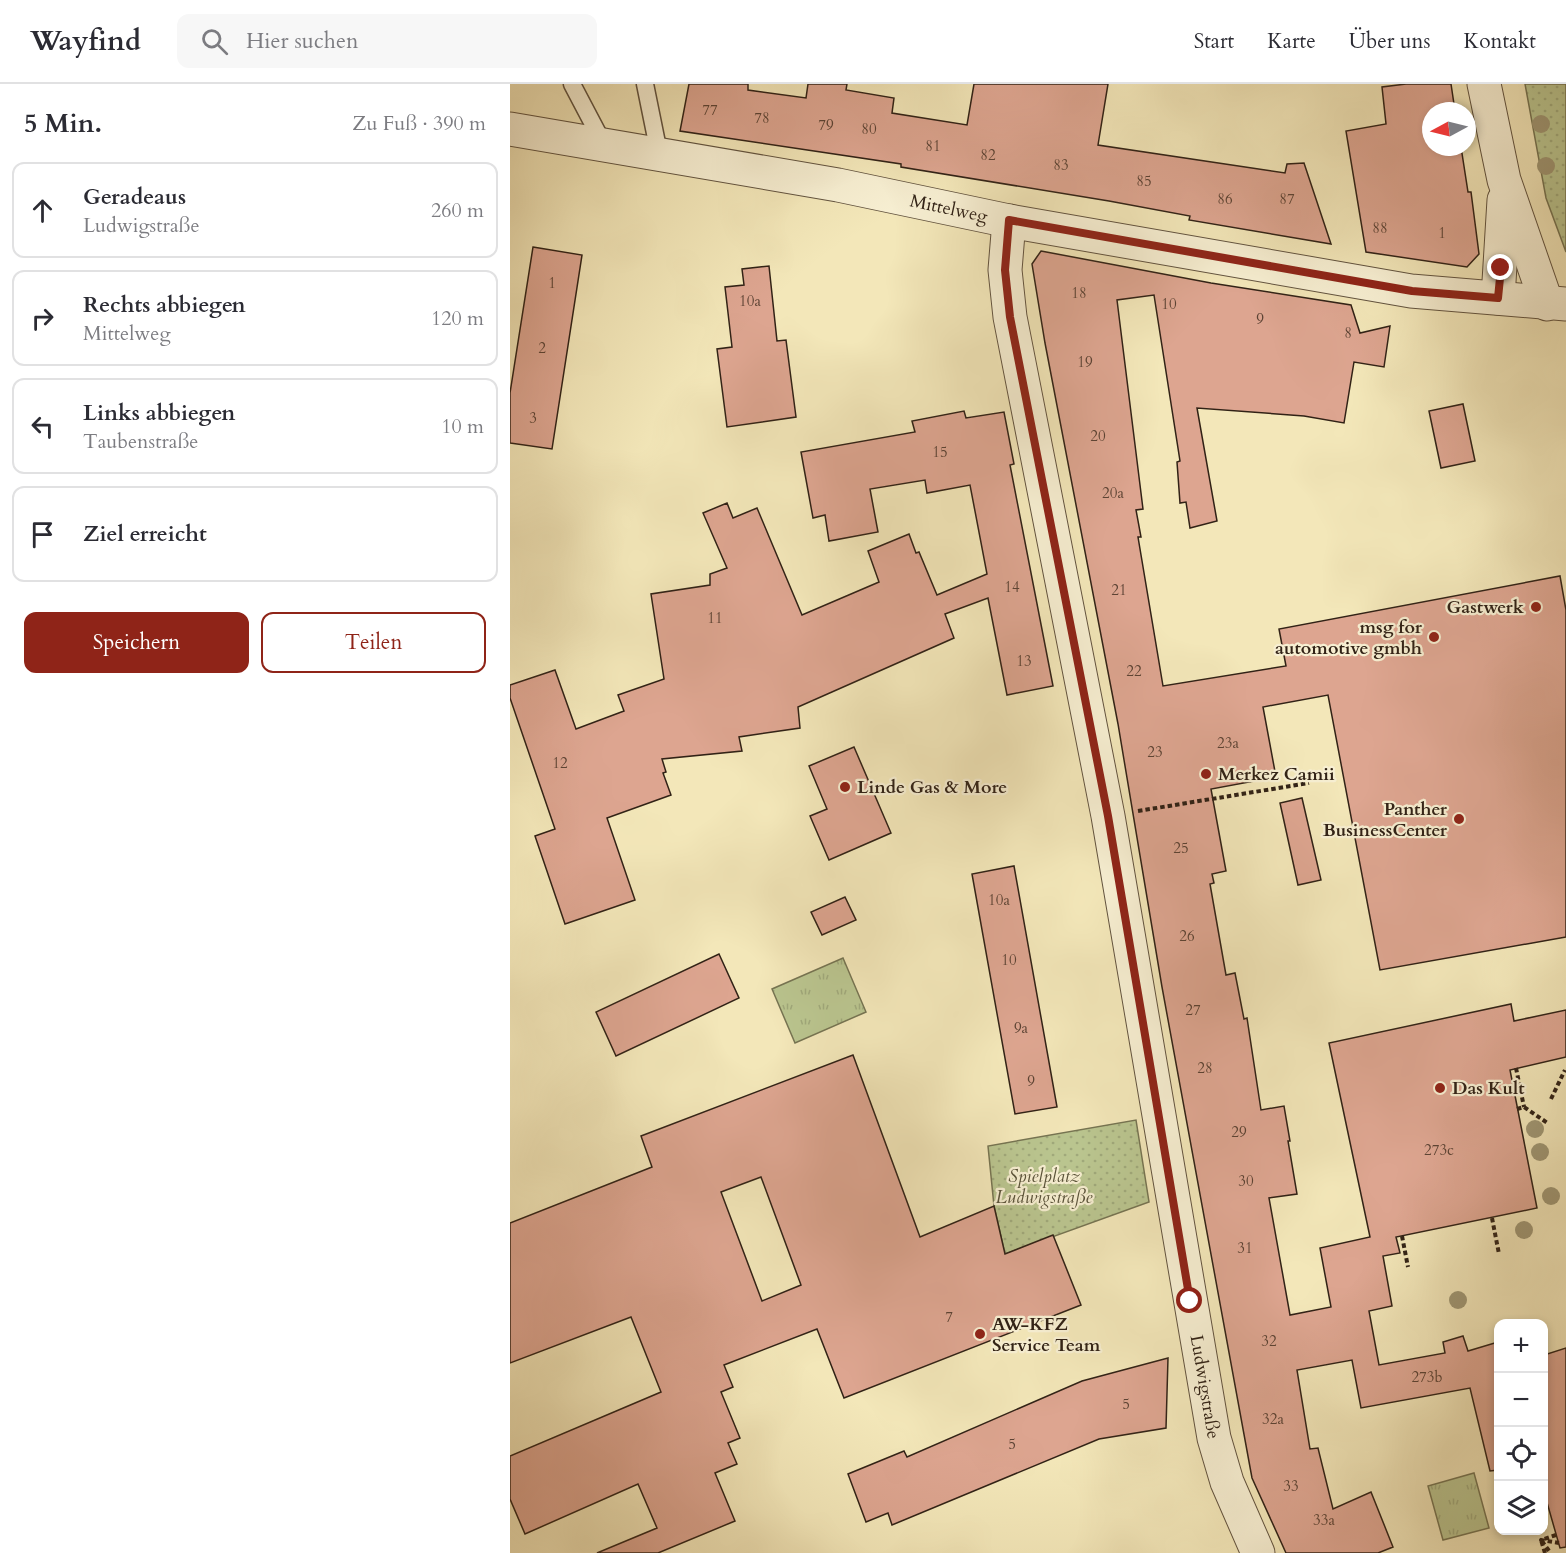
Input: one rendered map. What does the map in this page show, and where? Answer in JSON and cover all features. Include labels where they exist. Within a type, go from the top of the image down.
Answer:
[{"type":"street","points":[[1484,84],[1504,180],[1557,304]]},
{"type":"street","name":"Mittelweg","points":[[510,129],[603,143],[838,185],[1009,220],[1412,291],[1557,304]]},
{"type":"street","points":[[1498,298],[1504,180]]},
{"type":"street","name":"Ludwigstraße","points":[[1009,220],[1005,270],[1010,317],[1108,816],[1214,1438],[1227,1482],[1258,1553]]},
{"type":"lane","points":[[572,84],[603,143]]},
{"type":"lane","points":[[645,84],[659,153]]},
{"type":"path","points":[[1136,811],[1309,783]]},
{"type":"path","points":[[1516,1068],[1524,1107],[1549,1124]]},
{"type":"path","points":[[1551,1099],[1565,1070]]},
{"type":"path","points":[[1517,1109],[1524,1107]]},
{"type":"path","points":[[1492,1218],[1499,1254]]},
{"type":"path","points":[[1402,1236],[1408,1267]]},
{"type":"path","points":[[1541,1540],[1556,1535]]},
{"type":"path","points":[[1541,1540],[1559,1543]]},
{"type":"path","points":[[1541,1540],[1550,1552]]},
{"type":"path","points":[[1541,1540],[1545,1553]]},
{"type":"green space","points":[[1525,84],[1566,84],[1566,252],[1546,198]]},
{"type":"green space","points":[[843,958],[866,1012],[795,1043],[772,989]]},
{"type":"green space","name":"Spielplatz Ludwigstraße","points":[[1136,1120],[1149,1202],[1005,1254],[994,1206],[988,1146]]},
{"type":"green space","points":[[1474,1473],[1489,1528],[1443,1540],[1428,1486]]},
{"type":"building","points":[[689,84],[748,84],[748,90],[806,98],[808,84],[847,84],[846,90],[894,98],[892,113],[967,125],[974,84],[1108,84],[1098,145],[1285,173],[1287,164],[1304,163],[1331,244],[1189,220],[1190,216],[1109,201],[901,167],[901,164],[680,131]]},
{"type":"building","points":[[1406,84],[1451,84],[1454,102],[1422,102],[1422,156],[1462,156],[1468,192],[1471,192],[1479,254],[1467,267],[1366,252],[1346,131],[1386,124],[1382,87]]},
{"type":"building","points":[[533,247],[582,255],[552,449],[510,443],[510,393]]},
{"type":"building","points":[[1041,251],[1211,283],[1351,305],[1360,333],[1390,326],[1384,367],[1354,362],[1344,423],[1304,416],[1197,408],[1217,521],[1190,528],[1186,502],[1180,503],[1177,462],[1180,461],[1154,295],[1117,300],[1143,509],[1136,510],[1141,537],[1138,537],[1163,686],[1286,666],[1279,629],[1560,576],[1566,610],[1566,937],[1380,970],[1328,695],[1263,707],[1276,777],[1211,789],[1226,871],[1212,874],[1214,883],[1210,884],[1226,975],[1235,973],[1244,1019],[1247,1018],[1261,1110],[1284,1106],[1290,1141],[1288,1141],[1297,1194],[1269,1198],[1290,1315],[1331,1307],[1320,1248],[1370,1237],[1329,1043],[1511,1004],[1514,1021],[1566,1010],[1566,1057],[1510,1070],[1537,1208],[1396,1237],[1400,1253],[1383,1256],[1392,1306],[1369,1311],[1379,1365],[1445,1353],[1443,1342],[1463,1336],[1468,1351],[1494,1343],[1494,1470],[1490,1471],[1470,1388],[1361,1408],[1352,1360],[1297,1370],[1310,1449],[1318,1448],[1333,1509],[1371,1492],[1393,1547],[1378,1553],[1286,1553],[1252,1478],[1162,987],[1118,724],[1032,264]]},
{"type":"building","points":[[769,266],[777,341],[786,340],[796,417],[727,427],[717,349],[732,347],[725,287],[744,285],[742,269]]},
{"type":"building","points":[[1463,404],[1475,461],[1441,468],[1429,411]]},
{"type":"building","points":[[964,411],[966,418],[1004,412],[1014,464],[1010,465],[1053,686],[1007,695],[988,598],[945,614],[954,638],[798,707],[800,728],[739,737],[742,751],[662,759],[666,772],[663,773],[671,795],[607,818],[635,900],[565,924],[535,836],[555,829],[510,698],[510,685],[555,670],[576,729],[624,711],[618,695],[664,679],[651,594],[710,585],[710,574],[727,568],[703,513],[727,503],[733,518],[757,508],[802,615],[879,582],[868,551],[909,534],[937,595],[987,574],[970,485],[927,493],[925,480],[870,489],[878,532],[829,541],[825,515],[813,518],[801,452],[915,432],[912,421]]},
{"type":"building","name":"Linde Gas & More","points":[[854,747],[891,833],[829,860],[810,816],[827,809],[809,766]]},
{"type":"building","points":[[1302,798],[1321,880],[1298,885],[1280,803]]},
{"type":"building","points":[[1014,866],[1057,1107],[1015,1114],[972,874]]},
{"type":"building","points":[[845,897],[856,920],[822,935],[811,912]]},
{"type":"building","points":[[719,954],[739,998],[616,1056],[596,1012]]},
{"type":"building","points":[[853,1055],[920,1237],[994,1206],[1005,1254],[1053,1235],[1081,1305],[844,1398],[817,1329],[724,1365],[733,1387],[721,1392],[740,1438],[728,1443],[737,1464],[715,1473],[735,1521],[658,1553],[597,1553],[657,1528],[638,1484],[525,1534],[510,1499],[510,1456],[661,1392],[631,1317],[510,1363],[510,1223],[652,1167],[641,1136]],"holes":[[[761,1177],[801,1285],[762,1301],[721,1192]]]},
{"type":"building","points":[[1566,1348],[1566,1547],[1560,1548],[1548,1506],[1548,1354]]},
{"type":"building","points":[[1168,1358],[1166,1428],[1099,1439],[892,1525],[888,1513],[866,1522],[848,1474],[904,1451],[907,1457],[1082,1381]]},
{"type":"place","name":"Gastwerk","points":[[1536,607]]},
{"type":"place","name":"msg for automotive gmbh","points":[[1434,637]]},
{"type":"place","name":"Merkez Camii","points":[[1206,774]]},
{"type":"place","name":"Linde Gas & More","points":[[845,787]]},
{"type":"place","name":"Panther BusinessCenter","points":[[1459,819]]},
{"type":"place","name":"Das Kult","points":[[1440,1088]]},
{"type":"place","name":"AW-KFZ Service Team","points":[[980,1334]]},
{"type":"route","points":[[1190,1301],[1108,816],[1010,317],[1005,270],[1009,220],[1412,291],[1498,298],[1501,268]]}]
